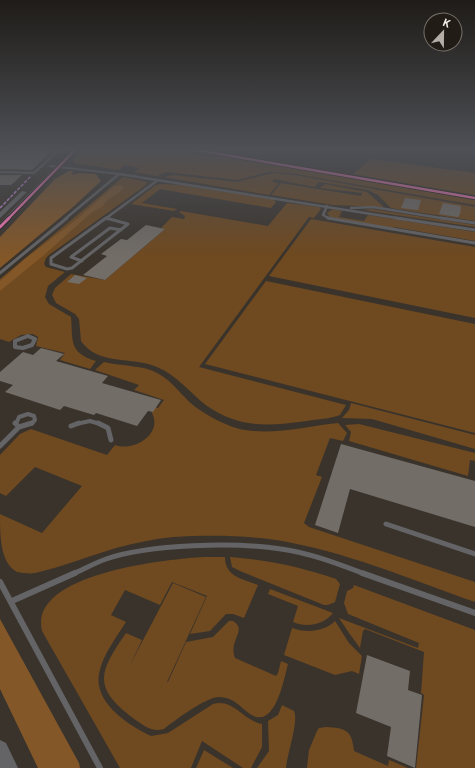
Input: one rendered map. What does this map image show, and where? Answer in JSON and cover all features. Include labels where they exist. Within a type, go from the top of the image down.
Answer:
[{"type":"street","points":[[0,216],[34,185]]},
{"type":"street","points":[[0,227],[38,185]]},
{"type":"street","points":[[398,185],[475,198]]},
{"type":"street","points":[[0,749],[9,768]]},
{"type":"lane","points":[[0,273],[106,185]]},
{"type":"lane","points":[[106,218],[128,223],[72,268],[67,269],[54,266],[50,262],[51,258],[151,185]]},
{"type":"lane","points":[[189,185],[475,230]]},
{"type":"lane","points":[[327,206],[323,215],[331,219],[475,243]]},
{"type":"lane","points":[[340,209],[373,208],[475,223]]},
{"type":"lane","points":[[82,261],[71,257],[110,228],[121,230]]},
{"type":"lane","points":[[28,336],[34,339],[34,343],[30,346],[17,348],[14,343],[18,339],[28,336]]},
{"type":"lane","points":[[71,426],[84,420],[104,425],[108,428],[111,440]]},
{"type":"lane","points":[[0,446],[19,427]]},
{"type":"lane","points":[[386,524],[475,554]]},
{"type":"lane","points":[[12,601],[78,570],[113,558],[174,547],[247,545],[282,549],[316,558],[475,613]]},
{"type":"lane","points":[[0,582],[12,601],[100,768]]},
{"type":"shaded area","points":[[49,185],[97,185],[73,207],[0,268],[0,237]]},
{"type":"shaded area","points":[[114,185],[146,185],[49,255],[44,264],[46,267],[65,272],[48,286],[45,297],[49,304],[71,317],[72,338],[76,349],[87,358],[96,361],[90,369],[60,360],[65,353],[36,346],[38,337],[33,334],[21,335],[9,342],[0,339],[0,279]]},
{"type":"shaded area","points":[[119,185],[124,187],[120,192],[107,200],[103,206],[91,213],[44,255],[0,291],[0,281],[26,258],[77,219],[114,186]]},
{"type":"shaded area","points":[[156,185],[180,185],[273,199],[276,202],[271,208],[160,189],[142,203],[177,209],[174,211],[131,204]]},
{"type":"shaded area","points":[[209,185],[277,185],[269,195]]},
{"type":"shaded area","points":[[279,185],[292,185],[361,196],[362,193],[320,188],[324,185],[329,185],[367,192],[384,207],[333,205],[271,195]]},
{"type":"shaded area","points":[[304,185],[317,185],[315,187]]},
{"type":"shaded area","points":[[336,185],[350,185],[475,207],[475,221],[391,208],[378,195],[368,190]]},
{"type":"shaded area","points":[[358,185],[388,185],[475,200],[475,205]]},
{"type":"shaded area","points":[[416,185],[475,185],[475,195]]},
{"type":"shaded area","points":[[287,203],[319,207],[321,209],[314,218],[309,217],[199,367],[346,405],[340,415],[307,421],[268,425],[232,419],[207,406],[177,379],[164,370],[147,364],[106,357],[88,349],[81,341],[79,319],[75,314],[56,303],[52,295],[55,288],[71,274],[105,280],[165,229],[161,228],[172,217],[184,219],[185,216],[179,212],[181,211],[268,226]]},
{"type":"shaded area","points":[[333,209],[342,211],[339,217],[364,221],[368,215],[475,232],[475,241],[394,227],[393,229],[330,217],[327,213]]},
{"type":"shaded area","points":[[372,209],[475,225],[475,227],[363,210]]},
{"type":"shaded area","points":[[311,219],[475,247],[475,318],[269,276]]},
{"type":"shaded area","points":[[266,281],[475,324],[475,433],[205,364]]},
{"type":"shaded area","points":[[104,362],[139,367],[153,371],[169,381],[198,409],[211,417],[239,429],[280,431],[338,423],[347,433],[343,441],[330,438],[316,475],[322,477],[304,523],[309,527],[475,582],[475,602],[352,558],[301,545],[250,537],[198,536],[159,539],[116,548],[35,573],[17,572],[11,568],[4,555],[0,531],[0,514],[42,533],[82,486],[35,467],[6,496],[0,493],[0,455],[20,434],[31,429],[107,455],[115,445],[130,446],[145,440],[154,428],[152,413],[155,407],[158,408],[164,400],[134,390],[139,385],[95,370]]},
{"type":"shaded area","points":[[351,403],[475,435],[475,449],[372,419],[342,418],[349,410]]},
{"type":"shaded area","points":[[359,424],[475,453],[475,461],[470,460],[468,476],[349,441],[351,432],[345,425]]},
{"type":"shaded area","points":[[204,557],[225,557],[226,564],[231,573],[241,579],[258,585],[244,618],[233,614],[226,614],[210,631],[190,634],[207,596],[172,582],[160,605],[125,590],[111,615],[126,622],[103,661],[99,674],[99,685],[107,703],[114,712],[132,726],[151,736],[168,733],[213,704],[220,703],[233,707],[250,719],[262,724],[262,747],[251,768],[243,768],[202,741],[191,768],[120,768],[42,631],[43,611],[56,595],[78,583],[104,573],[162,561]]},
{"type":"shaded area","points":[[230,557],[284,565],[336,579],[340,584],[335,602],[324,605],[240,571],[232,567]]},
{"type":"shaded area","points":[[173,583],[206,597],[167,682],[186,642],[213,637],[229,621],[233,621],[239,628],[234,646],[235,658],[276,676],[281,661],[288,664],[277,701],[272,710],[266,715],[259,717],[250,714],[232,700],[219,697],[213,698],[199,705],[182,715],[164,729],[156,730],[148,728],[140,723],[120,707],[111,697],[106,688],[104,678],[106,669],[110,658],[126,633],[142,640],[130,665]]},
{"type":"shaded area","points":[[354,585],[475,630],[475,768],[416,768],[424,695],[421,693],[424,652],[365,629],[363,631],[360,648],[339,618],[418,648],[419,643],[348,614],[344,603],[347,591],[353,588]]},
{"type":"shaded area","points":[[270,589],[333,613],[320,623],[309,625],[298,624],[293,622],[298,606],[268,594]]},
{"type":"shaded area","points":[[0,619],[79,763],[80,768],[38,768],[0,689]]},
{"type":"shaded area","points":[[335,621],[349,643],[362,656],[359,674],[352,671],[335,675],[284,655],[292,628],[309,631],[326,627]]},
{"type":"shaded area","points":[[282,705],[294,711],[295,716],[294,730],[286,768],[257,768],[269,751],[268,721],[278,715]]},
{"type":"shaded area","points":[[319,728],[339,728],[347,732],[352,739],[354,751],[388,766],[389,760],[408,768],[307,768],[309,750],[317,731]]},
{"type":"shaded area","points":[[204,750],[233,768],[196,768]]},
{"type":"building","points":[[405,198],[421,200],[418,210],[401,208]]},
{"type":"building","points":[[443,203],[461,206],[458,217],[439,214]]},
{"type":"building","points":[[146,225],[165,229],[105,280],[83,275],[107,256],[101,254],[121,239],[127,240]]},
{"type":"building","points":[[75,275],[87,278],[79,284],[67,282]]},
{"type":"building","points":[[41,348],[64,354],[56,361],[108,376],[102,383],[161,400],[153,412],[148,411],[137,426],[96,413],[94,415],[64,406],[60,410],[5,392],[13,385],[0,381],[0,372],[23,352],[33,355]]},
{"type":"building","points":[[341,444],[475,481],[475,527],[350,489],[338,533],[315,525]]},
{"type":"building","points":[[367,655],[410,671],[408,690],[422,695],[415,768],[387,756],[391,727],[356,713]]},
{"type":"marked path","points":[[0,208],[22,185]]},
{"type":"cycle path","points":[[0,227],[41,185]]},
{"type":"cycle path","points":[[398,185],[475,198]]}]
